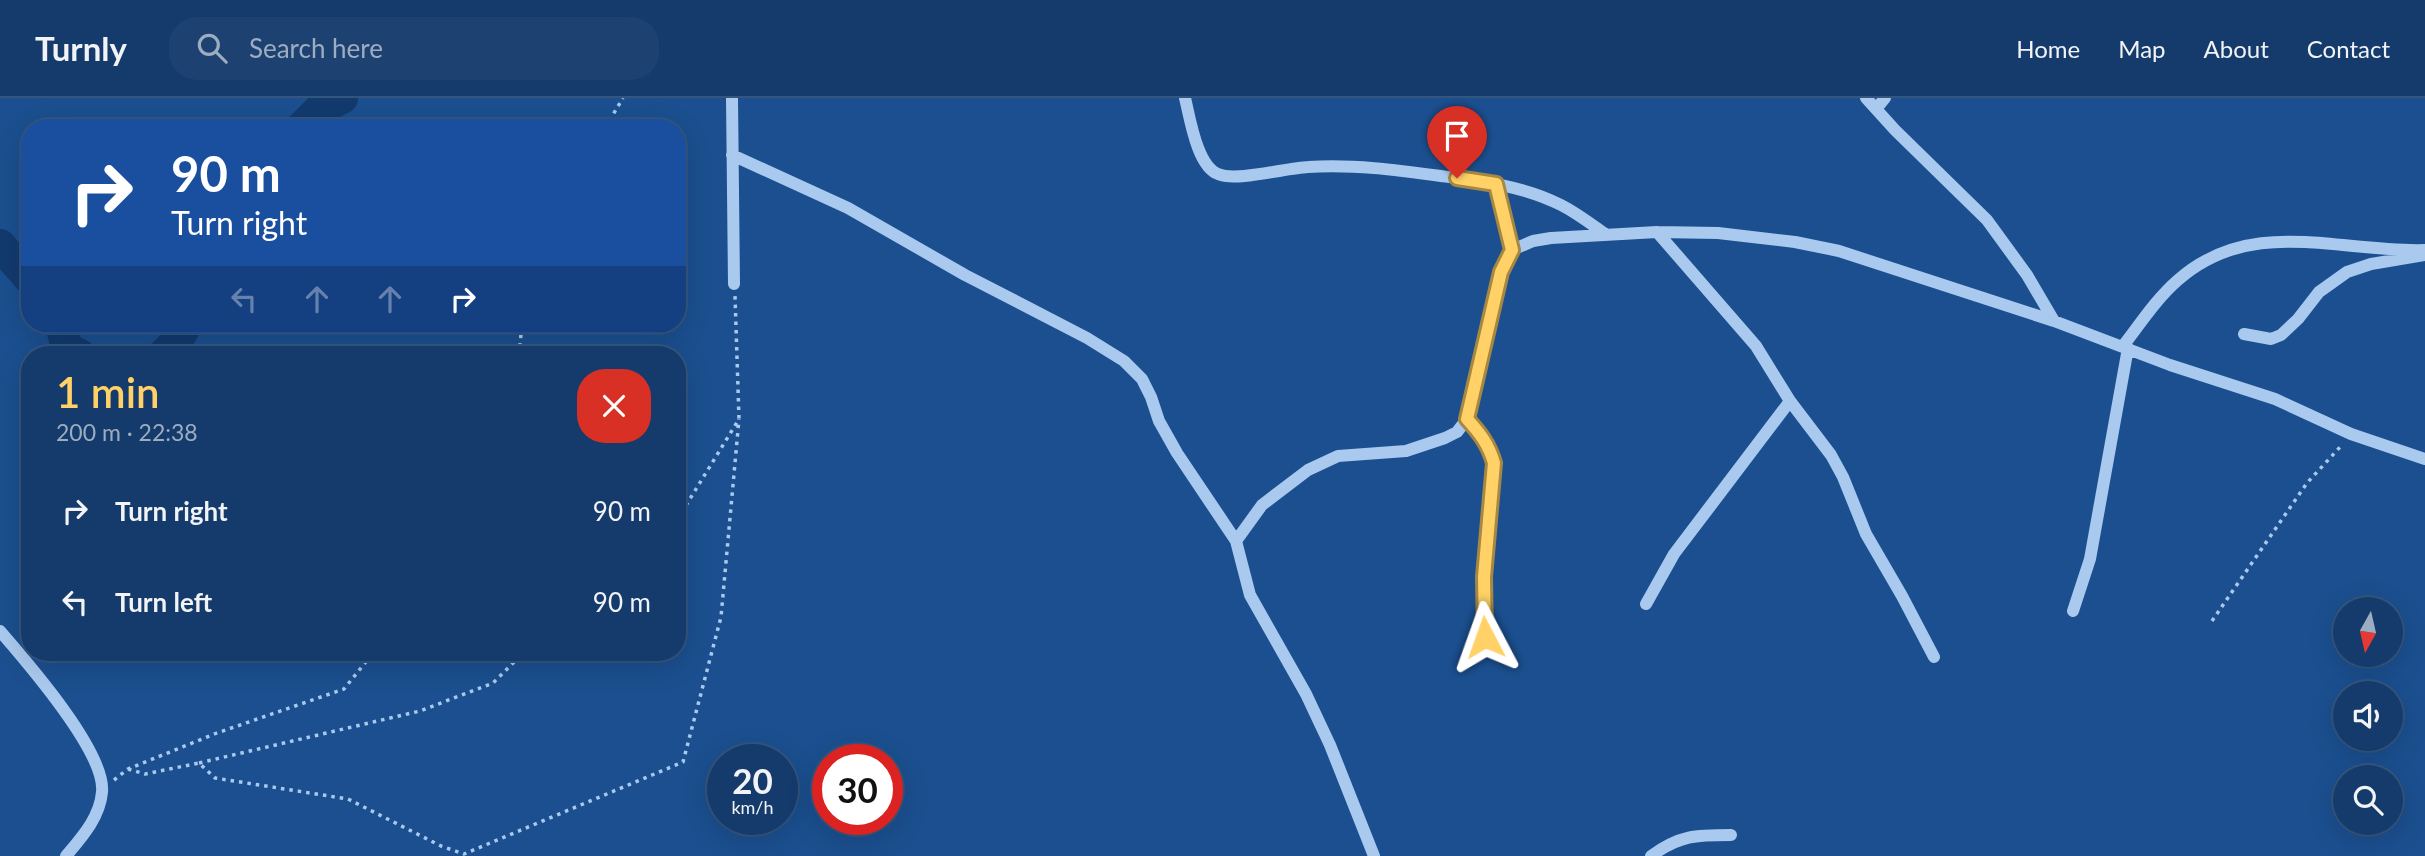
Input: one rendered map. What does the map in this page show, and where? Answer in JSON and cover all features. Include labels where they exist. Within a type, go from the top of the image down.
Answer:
[{"type":"street","points":[[732,98],[734,284]]},
{"type":"street","points":[[1185,98],[1202,159],[1218,174],[1232,176],[1286,168],[1333,165],[1406,171],[1496,184],[1559,204],[1605,234]]},
{"type":"street","points":[[1866,98],[1987,220],[2027,275],[2054,321]]},
{"type":"street","points":[[1875,108],[1885,98]]},
{"type":"street","points":[[732,155],[848,208],[965,275],[1087,338],[1124,361],[1142,380],[1159,421],[1177,453],[1236,541],[1250,595],[1306,694],[1374,856]]},
{"type":"street","points":[[1236,541],[1262,505],[1308,470],[1338,456],[1406,451],[1457,432],[1467,419],[1501,272],[1512,250],[1496,184]]},
{"type":"street","points":[[1512,250],[1533,241],[1551,238],[1657,232],[1718,233],[1795,242],[1839,251],[2054,321],[2181,369],[2274,399],[2351,434],[2425,459]]},
{"type":"street","points":[[1657,232],[1756,346],[1790,401],[1831,456],[1843,477],[1866,534],[1934,656]]},
{"type":"street","points":[[2073,611],[2090,559],[2125,347],[2176,281],[2204,260],[2255,242],[2289,241],[2425,253]]},
{"type":"street","points":[[2244,334],[2271,339],[2281,335],[2298,319],[2319,292],[2347,271],[2425,253]]},
{"type":"street","points":[[1646,604],[1674,554],[1790,401]]},
{"type":"street","points":[[1467,419],[1482,435],[1491,450],[1494,463],[1484,577],[1485,637]]},
{"type":"street","points":[[0,631],[21,655]]},
{"type":"street","points":[[26,661],[65,710],[99,771],[103,789],[92,822],[66,856]]},
{"type":"street","points":[[1651,856],[1685,836],[1731,835]]},
{"type":"path","points":[[610,119],[623,98]]},
{"type":"path","points":[[199,763],[215,778],[348,799],[441,846],[464,853],[683,762],[721,617],[739,419],[734,284]]},
{"type":"path","points":[[686,505],[739,419]]},
{"type":"path","points":[[2212,621],[2307,484],[2351,434]]},
{"type":"path","points":[[103,789],[128,769],[217,733],[344,689],[367,661]]},
{"type":"path","points":[[128,769],[145,774],[420,711],[494,683],[515,661]]},
{"type":"waterway","points":[[310,119],[320,109],[342,98]]},
{"type":"waterway","points":[[0,245],[21,269]]},
{"type":"waterway","points":[[63,333],[66,346]]},
{"type":"waterway","points":[[172,346],[182,333]]},
{"type":"route","points":[[1457,178],[1496,184],[1512,250],[1501,272],[1467,419],[1482,435],[1491,450],[1494,463],[1482,600],[1485,637]]}]
